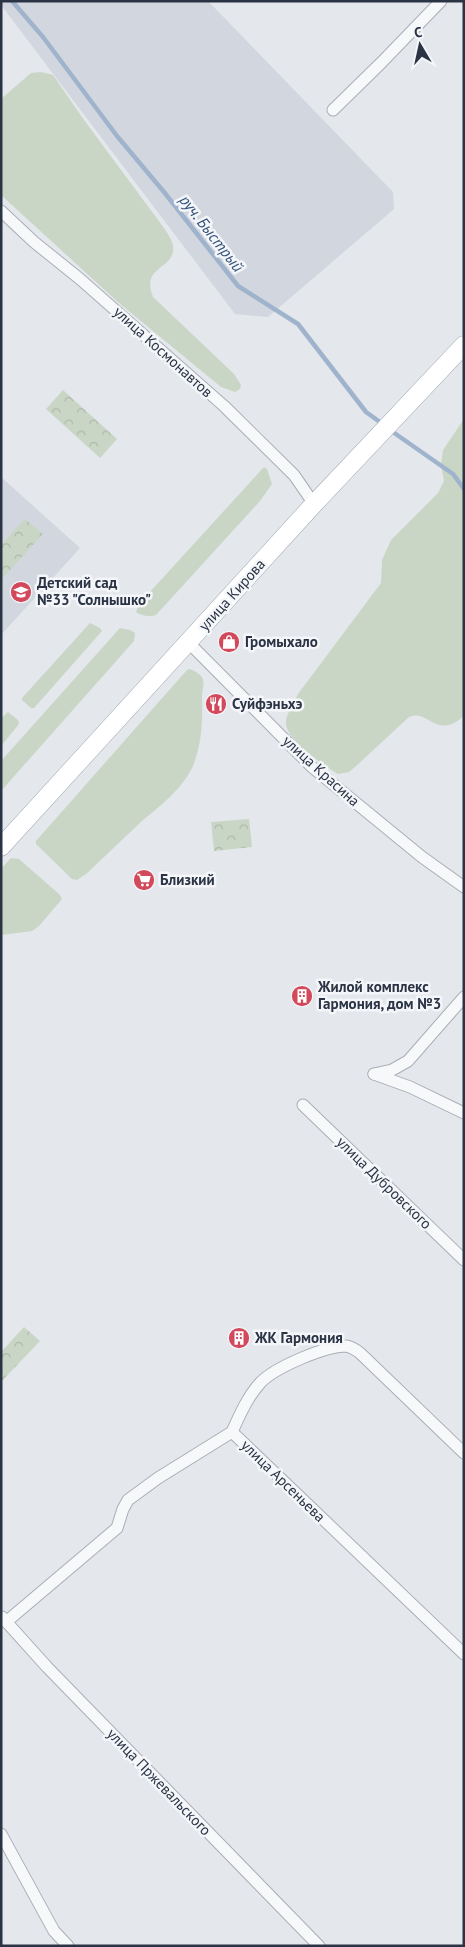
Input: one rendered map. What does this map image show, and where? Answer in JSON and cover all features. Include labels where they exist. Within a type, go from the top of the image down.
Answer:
[{"type":"main road","name":"улица Кирова","points":[[1,847],[314,504],[464,344]]},
{"type":"street","points":[[333,110],[382,63],[441,1]]},
{"type":"street","name":"улица Космонавтов","points":[[1,211],[34,242],[80,279],[224,406],[288,469],[314,504]]},
{"type":"street","name":"улица Красина","points":[[188,642],[312,767],[422,857],[464,887]]},
{"type":"street","points":[[464,997],[408,1061],[392,1070],[374,1074],[410,1087],[464,1113]]},
{"type":"street","name":"улица Дубровского","points":[[303,1105],[464,1260]]},
{"type":"street","points":[[232,1432],[250,1396],[262,1381],[290,1363],[344,1346],[353,1347],[464,1453]]},
{"type":"street","name":"улица Арсеньева","points":[[4,1619],[117,1528],[128,1500],[158,1478],[232,1432],[464,1654]]},
{"type":"street","name":"улица Пржевальского","points":[[4,1619],[46,1667],[319,1946]]},
{"type":"street","points":[[1,1834],[54,1931],[68,1946]]},
{"type":"shaded area","points":[[1,1],[208,1],[393,192],[394,209],[268,317],[235,314],[1,5]]},
{"type":"shaded area","name":"Детский сад №33 \"Солнышко\"","points":[[1,477],[80,548],[1,635]]},
{"type":"green space","points":[[41,72],[53,75],[171,239],[173,246],[169,260],[154,273],[151,279],[150,287],[153,297],[234,374],[241,385],[240,389],[235,392],[221,387],[119,303],[1,195],[1,99],[31,73]]},
{"type":"green space","points":[[63,390],[117,439],[100,458],[46,409]]},
{"type":"green space","points":[[464,419],[464,716],[454,723],[446,725],[439,725],[416,715],[409,717],[349,772],[338,774],[307,752],[292,737],[286,723],[287,716],[298,694],[381,583],[382,560],[391,540],[438,493],[444,481],[441,465],[443,450]]},
{"type":"green space","points":[[264,467],[267,469],[272,484],[260,501],[156,615],[146,616],[136,612],[139,604]]},
{"type":"green space","points":[[25,519],[43,534],[1,580],[1,545]]},
{"type":"green space","points":[[90,623],[102,631],[34,708],[31,708],[22,698]]},
{"type":"green space","points":[[120,628],[135,633],[134,641],[1,791],[1,761]]},
{"type":"green space","points":[[190,669],[197,672],[204,682],[201,735],[198,752],[192,768],[182,783],[163,803],[86,874],[77,880],[72,879],[36,844],[36,841],[187,670]]},
{"type":"green space","points":[[8,712],[18,720],[19,724],[1,746],[1,718]]},
{"type":"green space","points":[[249,819],[252,847],[214,851],[211,822]]},
{"type":"green space","points":[[11,858],[19,859],[60,895],[62,899],[39,926],[32,931],[1,935],[1,869]]},
{"type":"green space","points":[[24,1327],[40,1341],[1,1382],[1,1352]]},
{"type":"waterway","name":"руч. Быстрый","points":[[12,1],[43,37],[117,136],[238,286],[298,324],[366,412],[384,425]]},
{"type":"waterway","name":"руч. Быстрый","points":[[390,430],[453,474],[464,489]]},
{"type":"place","name":"Детский сад №33 \"Солнышко\"","points":[[21,592]]},
{"type":"place","name":"Громыхало","points":[[229,642]]},
{"type":"place","name":"Суйфэньхэ","points":[[216,704]]},
{"type":"place","name":"Близкий","points":[[144,880]]},
{"type":"place","name":"Жилой комплекс Гармония, дом №3","points":[[302,996]]},
{"type":"place","name":"ЖК Гармония","points":[[239,1338]]}]
